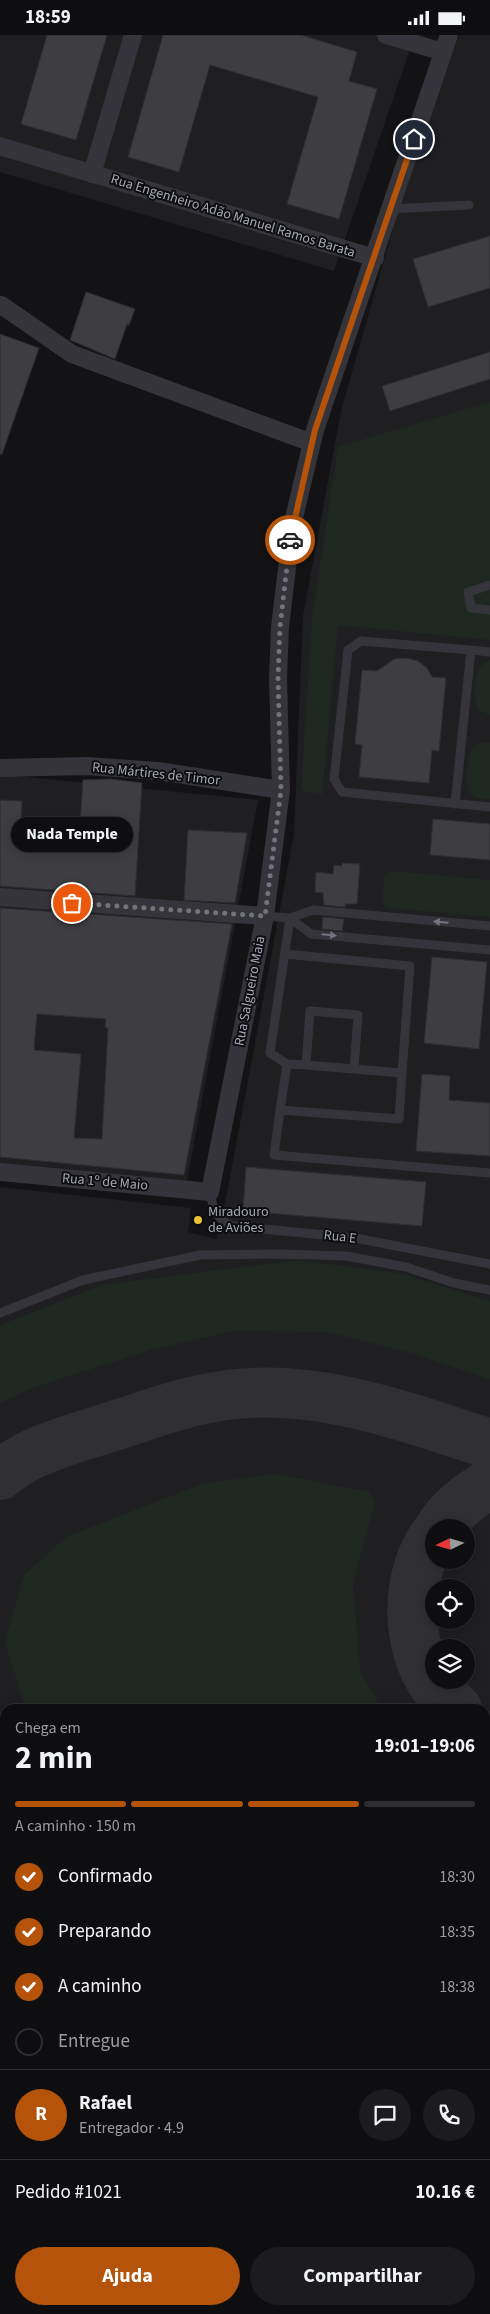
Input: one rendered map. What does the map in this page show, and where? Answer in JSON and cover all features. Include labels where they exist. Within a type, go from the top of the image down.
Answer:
[{"type":"street","name":"Rua Engenheiro Adão Manuel Ramos Barata","points":[[92,174],[133,35]]},
{"type":"street","points":[[386,35],[444,52]]},
{"type":"street","name":"Rua Salgueiro Maia","points":[[210,1191],[265,916],[281,790],[278,678],[280,627],[292,526],[312,443],[444,52],[448,35]]},
{"type":"street","name":"Rua Engenheiro Adão Manuel Ramos Barata","points":[[0,146],[375,258]]},
{"type":"street","points":[[1,305],[72,354],[312,443]]},
{"type":"street","name":"Rua Mártires de Timor","points":[[0,768],[87,766],[158,771],[281,790]]},
{"type":"street","points":[[0,897],[265,916]]},
{"type":"street","name":"Rua 1º de Maio","points":[[0,1172],[210,1191]]},
{"type":"lane","points":[[390,209],[468,205]]},
{"type":"lane","points":[[490,585],[468,591],[471,608],[490,610]]},
{"type":"lane","points":[[490,652],[361,641],[348,649],[334,779],[342,792],[490,807]]},
{"type":"lane","points":[[455,804],[471,650]]},
{"type":"lane","points":[[265,916],[290,918],[313,910],[490,926]]},
{"type":"lane","points":[[290,918],[311,933],[490,950]]},
{"type":"lane","points":[[290,918],[270,1053],[287,1064],[402,1073]]},
{"type":"lane","points":[[280,1110],[399,1119],[410,966],[285,954]]},
{"type":"lane","points":[[306,1065],[310,1011],[339,1013],[358,1015],[354,1069]]},
{"type":"lane","points":[[287,1064],[274,1155],[490,1173]]},
{"type":"lane","name":"Rua E","points":[[210,1191],[214,1213],[222,1221],[232,1226],[355,1238],[490,1264]]},
{"type":"lane","points":[[0,1313],[82,1280],[200,1255],[278,1254],[346,1256],[406,1267],[454,1283],[490,1290]]},
{"type":"shaded area","points":[[0,35],[415,35],[334,271],[0,172]]},
{"type":"shaded area","points":[[459,35],[490,35],[490,1704],[0,1704],[0,1187],[191,1208],[188,1232],[216,1239],[226,1198],[294,834],[303,616],[341,411],[408,176]]},
{"type":"shaded area","points":[[490,402],[490,640],[338,625],[322,795],[301,790],[312,619],[338,447]]},
{"type":"shaded area","points":[[490,660],[490,715],[478,710],[475,697],[475,682],[480,668]]},
{"type":"shaded area","points":[[481,743],[490,743],[490,799],[473,796],[467,786],[467,769],[470,754],[474,747]]},
{"type":"shaded area","points":[[16,776],[258,800],[187,1181],[0,1164],[0,777]]},
{"type":"shaded area","points":[[390,871],[490,880],[490,917],[387,908],[382,902],[384,877]]},
{"type":"shaded area","points":[[297,1260],[399,1273],[490,1301],[490,1379],[415,1354],[328,1332],[233,1331],[150,1350],[32,1388],[0,1403],[0,1325],[102,1285]]},
{"type":"shaded area","points":[[277,1474],[369,1492],[375,1501],[353,1584],[360,1671],[379,1704],[24,1704],[5,1642],[24,1575],[66,1537],[204,1483]]},
{"type":"building","points":[[47,35],[107,35],[76,140],[21,124]]},
{"type":"building","points":[[163,35],[301,35],[357,52],[349,81],[377,89],[339,219],[287,204],[318,97],[210,65],[179,172],[128,157]]},
{"type":"building","points":[[490,236],[490,288],[428,307],[413,259]]},
{"type":"building","points":[[86,292],[135,309],[129,325],[127,324],[115,359],[70,340]]},
{"type":"building","points":[[0,334],[39,348],[2,454],[0,454]]},
{"type":"building","points":[[490,352],[490,379],[390,411],[382,386]]},
{"type":"building","points":[[406,658],[418,661],[427,668],[432,677],[446,678],[439,751],[432,750],[429,783],[359,777],[362,745],[355,744],[362,670],[377,671],[394,659]]},
{"type":"building","points":[[111,779],[142,783],[135,896],[0,886],[0,800],[22,801],[21,820],[80,824],[83,780]]},
{"type":"building","points":[[433,819],[490,824],[490,860],[430,855]]},
{"type":"building","points":[[188,830],[247,833],[235,903],[184,900]]},
{"type":"building","points":[[342,863],[360,864],[357,904],[345,904],[345,907],[324,905],[323,893],[315,892],[316,872],[333,874],[334,865],[342,866]]},
{"type":"building","points":[[0,908],[232,924],[184,1175],[0,1157]],"holes":[[[37,1014],[106,1019],[105,1027],[108,1028],[102,1139],[74,1138],[81,1054],[34,1050]]]},
{"type":"building","points":[[323,917],[344,919],[342,931],[322,929]]},
{"type":"building","points":[[432,957],[487,962],[479,1049],[424,1043]]},
{"type":"building","points":[[422,1074],[450,1076],[449,1100],[490,1103],[490,1156],[416,1151]]},
{"type":"building","points":[[246,1167],[426,1182],[422,1226],[243,1211]]},
{"type":"taxiway","points":[[0,1475],[24,1458],[65,1441],[182,1404],[228,1395],[262,1393],[328,1398],[394,1413],[490,1444]]},
{"type":"taxiway","points":[[446,1519],[462,1503],[490,1484]]},
{"type":"taxiway","points":[[425,1551],[414,1591],[412,1611],[414,1632],[425,1670],[437,1690],[452,1704]]},
{"type":"way so far","points":[[72,903],[184,909],[265,916],[281,790],[278,678],[280,627],[290,540]]},
{"type":"place","name":"Nada Temple","points":[[72,903]]},
{"type":"place","name":"Miradouro de Aviões","points":[[198,1220]]},
{"type":"route","points":[[290,540],[315,430],[414,139]]}]
